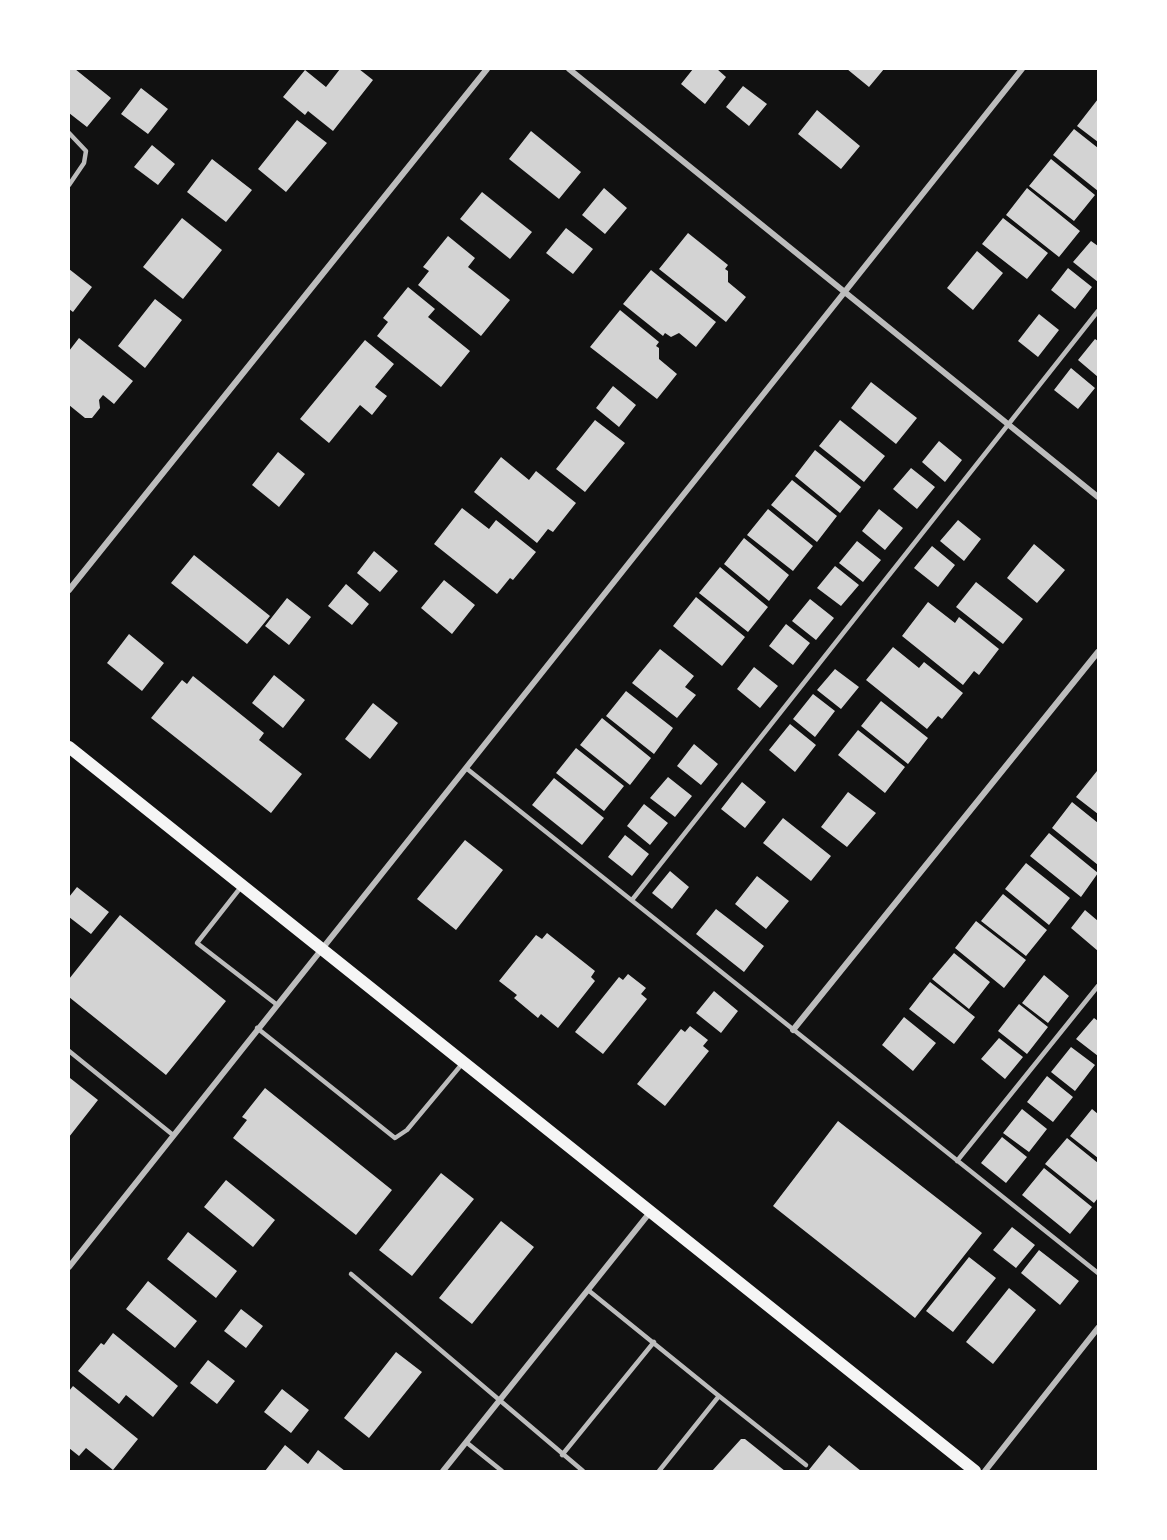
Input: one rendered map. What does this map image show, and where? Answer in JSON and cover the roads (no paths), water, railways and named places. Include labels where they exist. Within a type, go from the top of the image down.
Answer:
[{"type":"main road","points":[[69,747],[975,1471]]},
{"type":"street","points":[[69,590],[487,69]]},
{"type":"street","points":[[569,69],[1098,497]]},
{"type":"street","points":[[69,1267],[1022,69]]},
{"type":"street","points":[[793,1030],[1098,652]]},
{"type":"street","points":[[443,1471],[651,1211]]},
{"type":"street","points":[[985,1471],[1098,1328]]},
{"type":"lane","points":[[69,134],[86,151],[84,163],[69,185]]},
{"type":"lane","points":[[632,900],[1098,311]]},
{"type":"lane","points":[[466,768],[1098,1273]]},
{"type":"lane","points":[[242,885],[197,941],[276,1004]]},
{"type":"lane","points":[[957,1161],[1098,986]]},
{"type":"lane","points":[[257,1028],[395,1138],[407,1130],[464,1062]]},
{"type":"lane","points":[[69,1051],[173,1135]]},
{"type":"lane","points":[[351,1274],[500,1398],[562,1455],[583,1471]]},
{"type":"lane","points":[[588,1290],[806,1465]]},
{"type":"lane","points":[[562,1455],[654,1342]]},
{"type":"lane","points":[[659,1471],[719,1396]]},
{"type":"lane","points":[[466,1442],[502,1471]]}]
